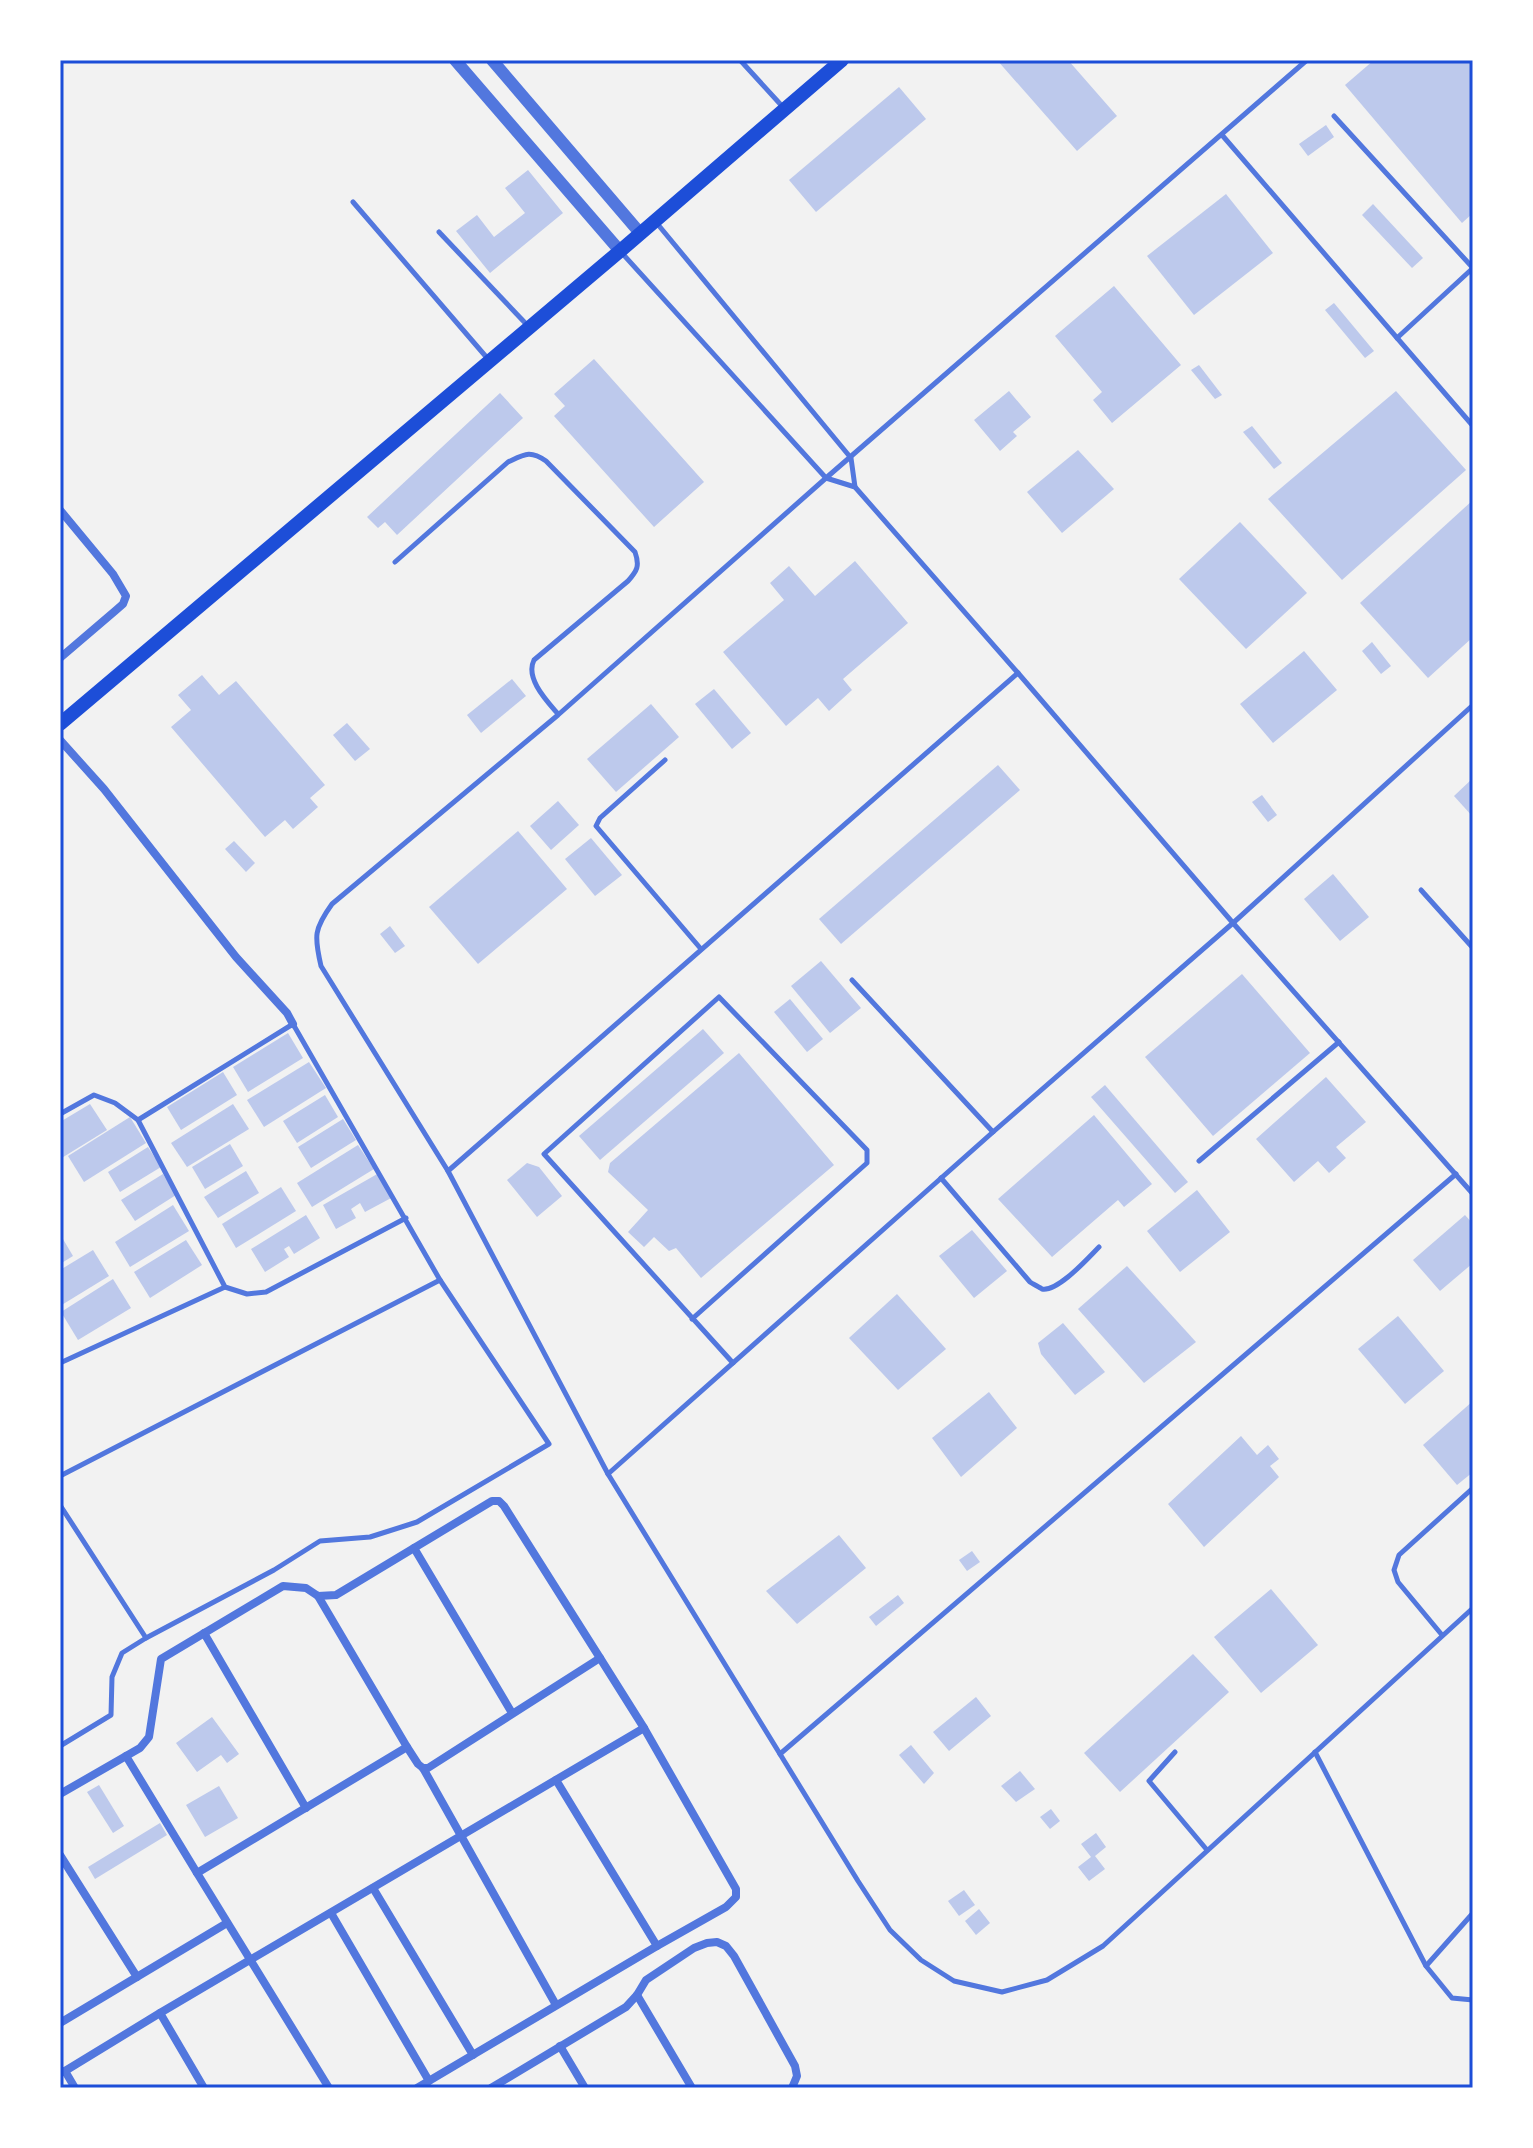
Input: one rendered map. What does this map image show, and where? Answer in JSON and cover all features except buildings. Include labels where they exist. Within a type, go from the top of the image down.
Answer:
[{"type":"main road","points":[[60,724],[842,60]]},
{"type":"street","points":[[455,60],[620,251]]},
{"type":"street","points":[[492,60],[640,233]]},
{"type":"street","points":[[60,510],[113,574],[126,596],[123,604],[60,658]]},
{"type":"street","points":[[60,740],[104,789],[236,957],[287,1013],[293,1024]]},
{"type":"street","points":[[318,1596],[336,1595],[492,1501],[499,1501],[644,1728],[736,1889],[736,1897],[726,1907],[417,2088]]},
{"type":"street","points":[[414,1548],[512,1713]]},
{"type":"street","points":[[60,1794],[140,1748],[149,1737],[161,1659],[283,1586],[306,1588],[318,1596],[407,1747],[423,1768],[556,2005]]},
{"type":"street","points":[[204,1633],[306,1808]]},
{"type":"street","points":[[423,1768],[428,1768],[600,1658]]},
{"type":"street","points":[[75,2088],[62,2072],[644,1728]]},
{"type":"street","points":[[197,1873],[407,1747]]},
{"type":"street","points":[[126,1756],[329,2088]]},
{"type":"street","points":[[556,1780],[657,1946]]},
{"type":"street","points":[[60,1855],[137,1977]]},
{"type":"street","points":[[373,1888],[473,2055]]},
{"type":"street","points":[[331,1913],[429,2081]]},
{"type":"street","points":[[60,2023],[227,1923]]},
{"type":"street","points":[[491,2088],[626,2007],[646,1980],[694,1948],[717,1942],[726,1946],[734,1956],[795,2066],[797,2076],[792,2088]]},
{"type":"street","points":[[637,1995],[692,2088]]},
{"type":"street","points":[[160,2013],[204,2088]]},
{"type":"street","points":[[560,2046],[585,2088]]},
{"type":"lane","points":[[740,60],[785,109]]},
{"type":"lane","points":[[1307,60],[558,715],[332,904],[318,924],[316,944],[321,966],[448,1171],[608,1474],[858,1881],[890,1930],[921,1960],[954,1981],[1002,1992],[1047,1980],[1103,1946],[1473,1608]]},
{"type":"lane","points":[[1334,116],[1473,268],[1397,338]]},
{"type":"lane","points":[[1222,135],[1473,426]]},
{"type":"lane","points":[[353,202],[490,361]]},
{"type":"lane","points":[[655,220],[851,458],[855,487]]},
{"type":"lane","points":[[439,232],[529,327]]},
{"type":"lane","points":[[620,251],[826,478],[855,487],[1473,1194]]},
{"type":"lane","points":[[395,562],[508,462],[524,454],[535,454],[546,461],[635,552],[639,561],[637,571],[628,581],[531,665],[537,686],[558,715]]},
{"type":"lane","points":[[448,1171],[1018,673]]},
{"type":"lane","points":[[608,1474],[1233,923],[1473,705]]},
{"type":"lane","points":[[665,760],[600,818],[596,826],[701,949]]},
{"type":"lane","points":[[1421,890],[1473,948]]},
{"type":"lane","points":[[852,980],[993,1132]]},
{"type":"lane","points":[[692,1319],[867,1163],[867,1150],[719,997],[544,1154],[692,1319],[733,1363]]},
{"type":"lane","points":[[60,1746],[111,1715],[112,1677],[122,1653],[146,1638],[274,1570],[320,1541],[370,1537],[417,1522],[549,1444],[440,1280],[293,1024],[138,1120]]},
{"type":"lane","points":[[1199,1161],[1339,1042]]},
{"type":"lane","points":[[60,1114],[94,1095],[115,1103],[138,1120],[225,1287]]},
{"type":"lane","points":[[780,1754],[1456,1174]]},
{"type":"lane","points":[[941,1178],[1030,1282],[1041,1289],[1054,1287],[1063,1281],[1099,1247]]},
{"type":"lane","points":[[60,1363],[225,1287],[247,1294],[266,1292],[406,1218]]},
{"type":"lane","points":[[60,1476],[440,1280]]},
{"type":"lane","points":[[1442,1635],[1398,1582],[1394,1570],[1399,1555],[1473,1488]]},
{"type":"lane","points":[[60,1505],[146,1638]]},
{"type":"lane","points":[[1175,1752],[1149,1781],[1207,1850]]},
{"type":"lane","points":[[1315,1752],[1426,1966],[1452,1998],[1473,2000]]},
{"type":"lane","points":[[1426,1966],[1473,1913]]}]
